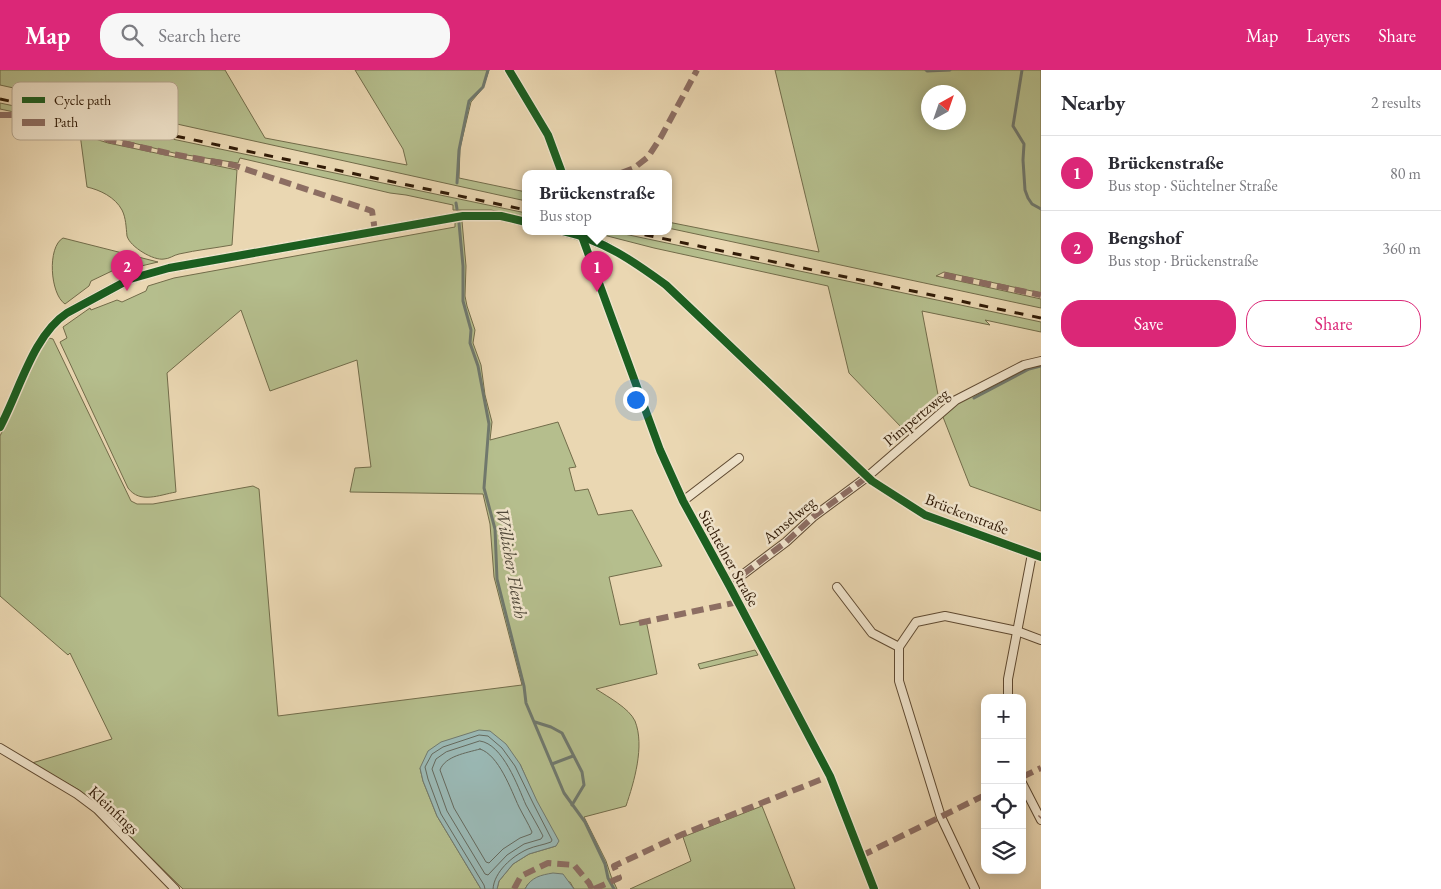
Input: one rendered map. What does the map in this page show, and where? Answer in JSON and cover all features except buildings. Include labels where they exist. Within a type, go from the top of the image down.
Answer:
[{"type":"street","points":[[509,70],[548,135],[561,170]]},
{"type":"street","points":[[0,427],[36,350],[62,316],[130,279],[169,268],[463,216],[501,216],[522,221]]},
{"type":"street","name":"Süchtelner Straße","points":[[581,235],[660,450],[682,501],[729,585],[830,776],[874,889]]},
{"type":"street","name":"Brückenstraße","points":[[584,235],[629,258],[666,285],[872,481],[925,516],[1041,557]]},
{"type":"street","name":"Pimpertzweg","points":[[868,477],[956,400],[1024,365],[1041,361]]},
{"type":"street","name":"Süchtelner Straße","points":[[682,501],[739,458]]},
{"type":"street","name":"Amselweg","points":[[729,585],[786,542],[813,517],[868,477]]},
{"type":"street","points":[[1008,694],[1008,680],[1032,554]]},
{"type":"street","points":[[837,587],[872,633],[899,647]]},
{"type":"street","points":[[976,889],[938,808],[899,681],[899,647],[916,622],[945,616],[1017,632],[1041,640]]},
{"type":"street","name":"Kleinfings","points":[[0,748],[77,794],[97,809],[175,889]]},
{"type":"street","points":[[1023,784],[1041,820]]},
{"type":"green space","points":[[0,70],[225,70],[265,138],[407,165],[403,149],[355,70],[489,70],[483,88],[471,102],[460,148],[459,178],[522,191],[522,200],[178,124],[178,82],[12,82],[12,88],[0,85]]},
{"type":"green space","points":[[775,70],[1041,70],[1041,293],[944,272],[936,276],[1041,299],[1041,308],[672,229],[672,223],[819,252]]},
{"type":"green space","points":[[0,103],[12,106],[12,112],[0,109]]},
{"type":"green space","points":[[81,140],[99,140],[237,170],[232,245],[164,259],[149,256],[137,249],[129,240],[124,216],[119,205],[107,195],[87,187]]},
{"type":"green space","points":[[121,140],[177,140],[522,212],[522,216],[491,210],[453,210],[453,205],[390,193],[240,158],[238,163],[174,153]]},
{"type":"green space","points":[[462,221],[466,266],[465,296],[475,330],[473,343],[481,365],[485,395],[492,422],[490,440],[558,422],[576,467],[569,468],[575,491],[588,489],[598,515],[632,510],[662,566],[609,577],[620,625],[646,620],[657,674],[596,689],[618,703],[632,716],[638,731],[639,753],[626,806],[584,817],[606,861],[617,889],[574,889],[570,882],[528,884],[525,889],[497,889],[499,881],[513,864],[529,854],[556,846],[520,764],[420,768],[423,781],[437,816],[481,889],[183,889],[98,806],[79,790],[32,763],[112,739],[70,653],[68,655],[0,596],[0,436],[39,353],[49,338],[53,339],[131,501],[137,504],[153,504],[253,486],[259,489],[278,716],[522,685],[494,577],[490,524],[483,494],[350,492],[355,468],[371,467],[357,360],[270,391],[241,310],[167,373],[176,492],[144,497],[138,496],[128,488],[60,342],[67,338],[63,327],[90,308],[91,310],[117,300],[122,302],[146,291],[148,286],[174,278],[455,227],[455,222]]},
{"type":"green space","points":[[604,235],[629,235],[1041,322],[1041,332],[985,320],[990,325],[922,311],[939,400],[902,428],[849,373],[828,286]]},
{"type":"green space","points":[[63,238],[158,262],[120,271],[114,270],[91,281],[89,286],[65,304],[56,291],[52,271],[54,251]]},
{"type":"green space","points":[[1041,364],[1041,511],[970,486],[943,417],[958,403],[1028,367]]},
{"type":"green space","points":[[755,650],[758,655],[700,669],[698,664]]},
{"type":"green space","points":[[762,806],[795,889],[630,889],[691,861],[683,837]]},
{"type":"water","points":[[479,730],[490,731],[506,744],[520,764],[537,801],[559,841],[556,846],[529,854],[513,864],[499,881],[497,889],[481,889],[437,816],[423,781],[420,768],[428,751],[441,742]]},
{"type":"water","points":[[553,873],[563,874],[574,889],[525,889],[533,879]]},
{"type":"waterway","name":"Willicher Fleuth","points":[[457,183],[459,150],[469,101],[483,87],[488,70]]},
{"type":"waterway","points":[[926,70],[950,70]]},
{"type":"waterway","points":[[1022,70],[1013,126],[1024,144],[1025,190],[1032,204],[1041,209]]},
{"type":"waterway","name":"Willicher Fleuth","points":[[456,203],[457,209]]},
{"type":"waterway","name":"Willicher Fleuth","points":[[459,223],[463,266],[463,301],[471,330],[470,343],[478,366],[489,424],[484,488],[495,529],[497,579],[524,686],[526,703],[564,793],[585,822],[605,864],[608,878],[614,889]]},
{"type":"waterway","points":[[974,398],[1029,369],[1041,366]]},
{"type":"waterway","points":[[535,722],[562,733],[582,772],[584,785],[572,805]]},
{"type":"waterway","points":[[552,764],[573,756]]},
{"type":"railway","points":[[0,99],[12,102]]},
{"type":"railway","points":[[178,137],[522,209]]},
{"type":"railway","points":[[646,235],[1041,318]]},
{"type":"marked path","points":[[629,170],[648,157],[661,137],[697,70]]},
{"type":"marked path","points":[[0,115],[12,115]]},
{"type":"marked path","points":[[109,140],[233,165],[372,211],[375,231]]},
{"type":"marked path","points":[[944,275],[1041,295]]},
{"type":"marked path","points":[[729,585],[786,542],[813,517],[867,477]]},
{"type":"marked path","points":[[639,623],[738,602]]},
{"type":"marked path","points":[[1026,775],[1041,768]]},
{"type":"marked path","points":[[594,889],[619,878],[614,866],[683,834],[830,776]]},
{"type":"marked path","points":[[861,856],[981,797]]},
{"type":"marked path","points":[[514,889],[521,876],[548,863],[574,865],[592,889]]},
{"type":"cycle path","points":[[509,70],[548,135],[561,170]]},
{"type":"cycle path","points":[[0,427],[28,365],[45,335],[55,323],[67,313],[130,279],[169,268],[463,216],[501,216],[522,221]]},
{"type":"cycle path","points":[[578,235],[617,252],[666,285],[872,481],[925,515],[1041,557]]},
{"type":"cycle path","points":[[581,235],[660,450],[683,501],[830,776],[874,889]]},
{"type":"place","name":"Bengshof","points":[[127,291]]},
{"type":"place","name":"Brückenstraße","points":[[597,292]]}]
